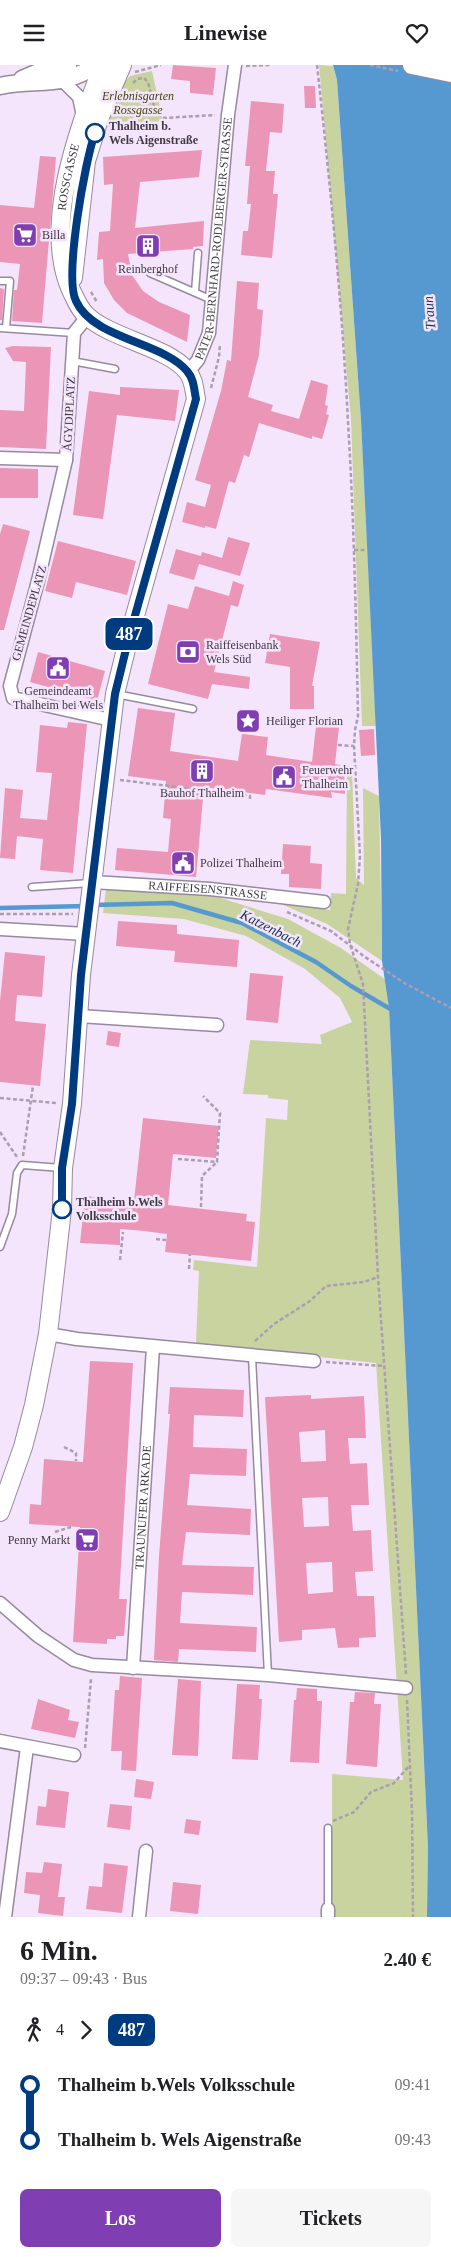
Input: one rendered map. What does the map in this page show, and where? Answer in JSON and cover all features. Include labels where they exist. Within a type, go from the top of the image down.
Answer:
[{"type":"main road","name":"ROSSGASSE","points":[[79,288],[63,266],[62,220],[68,176],[83,122],[103,65]]},
{"type":"main road","points":[[412,65],[451,73]]},
{"type":"main road","name":"ROSSGASSE","points":[[94,312],[76,303],[79,288],[74,257],[86,161],[111,88],[126,69]]},
{"type":"main road","points":[[94,312],[104,327],[178,362],[188,372]]},
{"type":"main road","name":"PATER-BERNHARD-RODLBERGER-STRASSE","points":[[0,1509],[25,1438],[42,1370],[48,1334],[62,1209],[62,1168],[72,1104],[86,934],[115,694],[129,637],[196,399],[193,382],[188,372]]},
{"type":"main road","name":"PATER-BERNHARD-RODLBERGER-STRASSE","points":[[62,1209],[74,1168],[72,1104]]},
{"type":"street","points":[[7,85],[36,69],[68,65]]},
{"type":"street","points":[[7,85],[63,81],[96,65]]},
{"type":"street","name":"PATER-BERNHARD-RODLBERGER-STRASSE","points":[[188,372],[198,361],[209,333],[228,115],[235,65]]},
{"type":"street","points":[[63,81],[80,97],[83,122]]},
{"type":"street","points":[[74,333],[94,312]]},
{"type":"street","name":"ÄGYDIPLATZ","points":[[0,458],[66,460],[74,333]]},
{"type":"street","name":"GEMEINDEPLATZ","points":[[66,460],[38,581],[10,686],[13,698],[111,720]]},
{"type":"street","name":"RAIFFEISENSTRASSE","points":[[92,882],[210,889],[324,902]]},
{"type":"street","points":[[0,929],[86,934]]},
{"type":"street","points":[[78,1016],[217,1025]]},
{"type":"street","points":[[48,1334],[153,1347],[314,1361]]},
{"type":"street","name":"TRAUNUFER ARKADE","points":[[133,1668],[153,1347]]},
{"type":"street","points":[[0,1603],[26,1626],[74,1660],[92,1665],[268,1675],[406,1688]]},
{"type":"street","points":[[0,1741],[74,1755]]},
{"type":"street","points":[[5,1917],[28,1747]]},
{"type":"street","points":[[139,1917],[146,1851]]},
{"type":"lane","points":[[195,292],[198,253]]},
{"type":"lane","points":[[150,273],[212,299]]},
{"type":"lane","points":[[0,281],[10,281],[3,328],[74,333]]},
{"type":"lane","points":[[72,361],[115,369]]},
{"type":"lane","points":[[115,694],[193,709]]},
{"type":"lane","points":[[32,887],[92,882]]},
{"type":"lane","points":[[0,1247],[12,1215],[17,1173],[22,1165],[62,1168]]},
{"type":"lane","points":[[252,1357],[268,1675]]},
{"type":"lane","points":[[328,1828],[328,1913]]},
{"type":"path","points":[[126,69],[160,65]]},
{"type":"path","points":[[242,65],[272,65]]},
{"type":"path","points":[[316,65],[327,152],[348,411],[358,716],[354,746],[360,856],[358,884],[348,929],[350,945],[363,984],[378,1277],[406,1688],[410,1765],[413,1917]]},
{"type":"path","points":[[128,88],[138,79],[144,78],[148,82],[156,113]]},
{"type":"path","points":[[118,109],[121,114],[156,113],[164,118],[228,115]]},
{"type":"path","points":[[79,288],[94,312]]},
{"type":"path","points":[[354,550],[366,550]]},
{"type":"path","points":[[338,745],[354,746]]},
{"type":"path","points":[[104,777],[250,796],[250,799]]},
{"type":"path","points":[[0,914],[89,912]]},
{"type":"path","points":[[287,912],[331,931],[365,957],[406,984],[451,1008]]},
{"type":"path","points":[[22,1165],[33,1086]]},
{"type":"path","points":[[200,1207],[202,1176],[217,1163],[220,1113],[204,1095]]},
{"type":"path","points":[[0,1098],[72,1104]]},
{"type":"path","points":[[0,1132],[22,1165]]},
{"type":"path","points":[[178,1159],[217,1163]]},
{"type":"path","points":[[120,1260],[122,1233]]},
{"type":"path","points":[[156,1239],[166,1240]]},
{"type":"path","points":[[189,1269],[190,1255]]},
{"type":"path","points":[[252,1357],[255,1341],[261,1335],[310,1301],[326,1286],[364,1282],[378,1277]]},
{"type":"path","points":[[314,1361],[384,1366]]},
{"type":"path","points":[[64,1447],[76,1453],[76,1461]]},
{"type":"path","points":[[55,1532],[71,1527]]},
{"type":"path","points":[[74,1755],[84,1754],[92,1665]]},
{"type":"path","points":[[328,1828],[334,1820],[354,1812],[371,1792],[394,1783],[410,1765]]},
{"type":"green space","points":[[319,65],[333,66],[337,80],[361,420],[376,726],[362,726],[351,420]]},
{"type":"green space","name":"Erlebnisgarten Rossgasse","points":[[152,71],[163,121],[105,127],[121,86],[130,76]]},
{"type":"green space","points":[[347,770],[352,772],[356,878],[364,885],[363,788],[379,796],[382,961],[327,924],[274,901],[330,910],[331,893],[346,894]]},
{"type":"green space","points":[[106,889],[214,896],[288,919],[341,948],[386,980],[389,1008],[428,1847],[427,1917],[332,1917],[332,1774],[403,1780],[376,1363],[196,1344],[199,1271],[193,1270],[194,1260],[257,1267],[266,1118],[287,1120],[288,1100],[268,1098],[268,1095],[243,1094],[250,1040],[322,1044],[320,1035],[352,1022],[340,998],[305,969],[246,936],[184,919],[103,913]]},
{"type":"water","name":"Traun","points":[[333,65],[451,65],[451,1917],[427,1917],[428,1847],[389,1008],[382,961],[381,838],[361,420],[337,80]]},
{"type":"building","points":[[173,65],[216,68],[213,95],[190,93],[190,81],[171,79]]},
{"type":"building","points":[[304,86],[315,86],[316,108],[305,108]]},
{"type":"building","points":[[251,101],[284,104],[282,133],[270,132],[266,171],[275,171],[273,194],[278,194],[272,258],[241,255],[243,231],[248,231],[251,204],[247,204],[250,166],[245,166]]},
{"type":"building","name":"Reinberghof","points":[[202,150],[199,177],[140,182],[135,228],[204,221],[203,246],[193,247],[193,249],[128,254],[132,275],[143,291],[159,302],[190,315],[187,342],[127,313],[114,300],[104,283],[103,259],[97,260],[99,232],[110,231],[113,184],[104,185],[103,157]]},
{"type":"building","name":"Billa","points":[[40,156],[56,157],[42,323],[12,321],[14,290],[17,290],[20,264],[0,262],[0,205],[34,208]]},
{"type":"building","points":[[237,281],[259,283],[257,309],[263,310],[259,355],[248,397],[273,405],[271,411],[299,419],[311,380],[328,385],[325,405],[328,406],[326,414],[329,415],[322,439],[312,436],[312,439],[259,423],[249,457],[244,455],[235,483],[229,481],[216,529],[205,526],[205,528],[182,522],[187,502],[205,507],[211,485],[195,480],[221,391],[227,360],[231,361]]},
{"type":"building","points":[[0,288],[4,289],[2,320],[0,320]]},
{"type":"building","points":[[13,346],[51,347],[46,449],[0,447],[0,410],[24,411],[26,362],[13,361],[5,348]]},
{"type":"building","points":[[120,387],[179,390],[175,421],[117,415],[103,519],[73,515],[89,391],[120,395]]},
{"type":"building","points":[[0,468],[38,469],[38,498],[0,498]]},
{"type":"building","points":[[3,524],[30,531],[4,630],[0,630],[0,534]]},
{"type":"building","points":[[228,537],[250,543],[240,576],[199,564],[194,580],[169,573],[176,549],[201,556],[202,552],[222,558]]},
{"type":"building","points":[[58,541],[136,561],[127,595],[76,582],[72,598],[45,591]]},
{"type":"building","name":"Raiffeisenbank Wels Süd","points":[[233,581],[244,585],[238,607],[231,605],[214,672],[250,677],[249,689],[212,684],[208,699],[148,684],[168,604],[188,609],[195,586],[229,596]]},
{"type":"building","points":[[270,634],[320,642],[312,686],[314,686],[314,709],[290,709],[290,667],[265,663]]},
{"type":"building","points":[[38,652],[105,671],[97,701],[30,682]]},
{"type":"building","points":[[138,708],[175,713],[170,751],[238,761],[242,734],[268,737],[266,755],[312,762],[316,726],[339,727],[335,764],[344,766],[345,794],[331,792],[332,798],[266,789],[265,795],[204,787],[196,877],[115,870],[117,848],[168,852],[171,819],[163,818],[166,781],[128,776]]},
{"type":"building","points":[[68,722],[87,724],[73,873],[40,870],[43,839],[17,836],[15,859],[0,858],[5,788],[23,790],[20,818],[47,820],[52,773],[36,772],[40,725],[67,728]]},
{"type":"building","points":[[374,729],[375,755],[361,756],[359,730]]},
{"type":"building","points":[[283,844],[311,846],[310,863],[322,864],[321,889],[289,887],[289,874],[281,874]]},
{"type":"building","points":[[118,921],[177,925],[177,934],[239,940],[237,967],[174,962],[175,951],[116,946]]},
{"type":"building","points":[[5,952],[45,956],[42,997],[17,995],[15,1021],[46,1024],[40,1086],[0,1082],[0,1001]]},
{"type":"building","points":[[250,973],[283,976],[278,1023],[246,1020]]},
{"type":"building","points":[[108,1031],[121,1033],[119,1047],[106,1045]]},
{"type":"building","points":[[143,1118],[219,1126],[216,1158],[173,1154],[168,1205],[247,1214],[246,1221],[255,1222],[251,1261],[165,1252],[167,1234],[144,1231],[120,1229],[120,1245],[80,1243],[85,1196],[134,1201]]},
{"type":"building","points":[[90,1361],[133,1363],[119,1599],[127,1599],[124,1636],[116,1636],[116,1639],[107,1639],[107,1644],[73,1642],[80,1527],[29,1524],[30,1504],[41,1505],[44,1459],[83,1462]]},
{"type":"building","points":[[170,1387],[244,1390],[243,1417],[194,1415],[193,1447],[247,1449],[246,1476],[190,1474],[187,1505],[251,1509],[250,1535],[186,1532],[182,1565],[254,1567],[253,1595],[182,1592],[180,1623],[257,1627],[256,1652],[179,1649],[178,1662],[154,1660],[159,1556],[170,1414],[168,1414]]},
{"type":"building","points":[[311,1395],[311,1399],[364,1396],[366,1438],[348,1438],[350,1464],[367,1463],[369,1505],[351,1505],[353,1531],[371,1530],[373,1571],[355,1572],[357,1596],[374,1596],[376,1637],[359,1638],[359,1647],[338,1648],[335,1628],[302,1630],[302,1640],[279,1642],[265,1397]],"holes":[[[325,1430],[326,1461],[301,1462],[299,1432]],[[328,1497],[329,1526],[304,1527],[302,1498]],[[332,1562],[333,1592],[308,1594],[306,1563]]]},
{"type":"building","points":[[120,1676],[142,1678],[136,1771],[121,1770],[122,1751],[111,1751],[115,1690],[119,1690]]},
{"type":"building","points":[[178,1679],[201,1681],[198,1756],[172,1755]]},
{"type":"building","points":[[237,1684],[260,1685],[259,1699],[262,1699],[258,1760],[232,1759]]},
{"type":"building","points":[[297,1688],[317,1689],[317,1701],[322,1701],[319,1763],[290,1762],[294,1700],[296,1700]]},
{"type":"building","points":[[355,1692],[375,1693],[374,1704],[381,1704],[377,1767],[346,1764],[350,1702],[354,1702]]},
{"type":"building","points":[[38,1699],[70,1710],[68,1720],[79,1722],[75,1738],[31,1729]]},
{"type":"building","points":[[136,1779],[154,1782],[151,1799],[134,1797]]},
{"type":"building","points":[[48,1789],[69,1792],[65,1828],[36,1825],[38,1806],[46,1807]]},
{"type":"building","points":[[110,1804],[132,1806],[130,1830],[107,1827]]},
{"type":"building","points":[[186,1819],[201,1821],[199,1835],[184,1833]]},
{"type":"building","points":[[44,1862],[62,1864],[58,1897],[65,1897],[63,1916],[38,1913],[40,1895],[24,1893],[26,1872],[42,1873]]},
{"type":"building","points":[[104,1863],[128,1866],[122,1913],[86,1909],[89,1886],[102,1887]]},
{"type":"building","points":[[173,1882],[201,1885],[198,1914],[170,1911]]},
{"type":"waterway","name":"Katzenbach","points":[[94,905],[172,903],[242,923],[316,962],[351,986],[392,1010]]},
{"type":"waterway","name":"Katzenbach","points":[[0,908],[86,906]]},
{"type":"bus line","name":"487","points":[[62,1209],[62,1168],[75,1077],[81,975],[115,694],[129,637],[196,399],[193,382],[188,372],[178,362],[104,327],[87,317],[76,303],[72,291],[74,257],[83,179],[90,146],[95,133]]},
{"type":"place","name":"Thalheim b. Wels Aigenstraße","points":[[95,133]]},
{"type":"place","name":"Billa","points":[[25,235]]},
{"type":"place","name":"Reinberghof","points":[[148,246]]},
{"type":"place","name":"Raiffeisenbank Wels Süd","points":[[188,652]]},
{"type":"place","name":"Gemeindeamt Thalheim bei Wels","points":[[58,668]]},
{"type":"place","name":"Heiliger Florian","points":[[248,721]]},
{"type":"place","name":"Bauhof Thalheim","points":[[202,771]]},
{"type":"place","name":"Feuerwehr Thalheim","points":[[284,777]]},
{"type":"place","name":"Polizei Thalheim","points":[[183,863]]},
{"type":"place","name":"Thalheim b.Wels Volksschule","points":[[62,1209]]},
{"type":"place","name":"Penny Markt","points":[[87,1540]]}]
